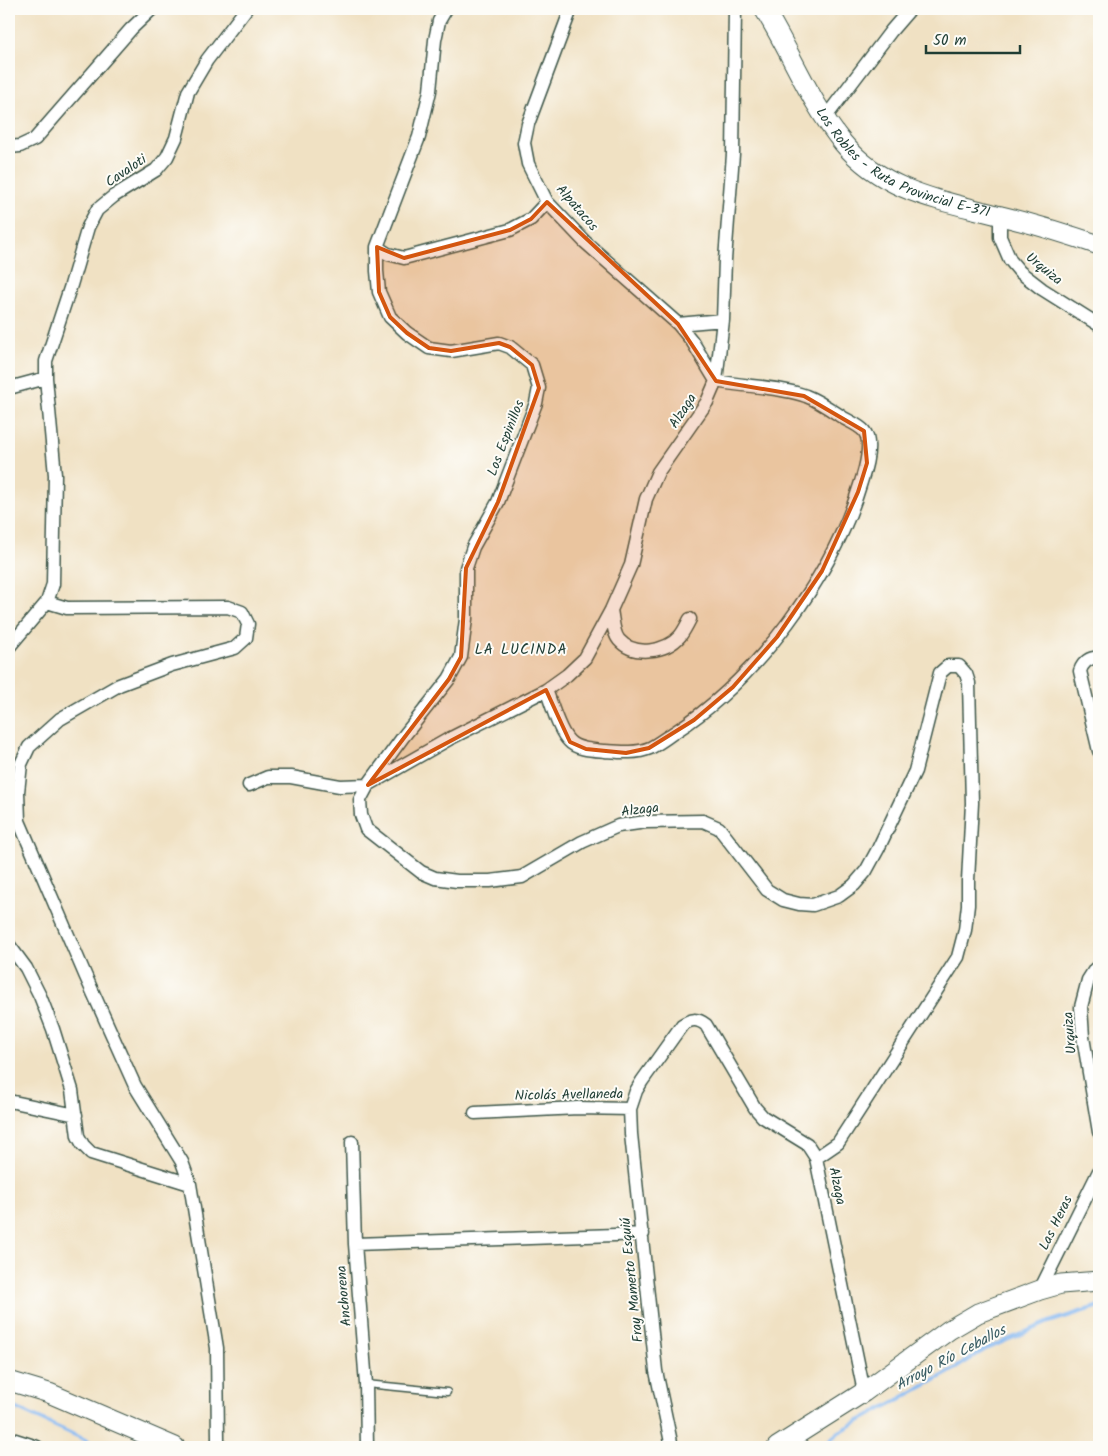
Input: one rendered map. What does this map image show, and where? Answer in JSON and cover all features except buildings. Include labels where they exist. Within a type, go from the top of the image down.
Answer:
[{"type":"main road","name":"Los Robles - Ruta Provincial E-371","points":[[764,9],[825,118],[852,154],[871,170],[891,183],[918,195],[1000,216],[1099,245]]},
{"type":"main road","points":[[777,1447],[864,1392],[949,1330],[978,1312],[1061,1284],[1099,1281]]},
{"type":"main road","points":[[9,1381],[49,1394],[175,1447]]},
{"type":"street","points":[[9,147],[20,146],[36,139],[131,29],[152,9]]},
{"type":"street","name":"Cavaloti","points":[[47,602],[53,584],[55,476],[46,361],[72,285],[88,227],[97,210],[114,196],[156,170],[167,157],[176,138],[188,92],[207,60],[246,9]]},
{"type":"street","name":"Los Espinillos","points":[[368,785],[449,679],[462,657],[466,619],[466,568],[473,547],[498,502],[536,403],[539,388],[532,365],[510,347],[499,343],[451,351],[429,348],[407,333],[390,317],[379,292],[377,246],[419,137],[430,91],[439,21],[446,9]]},
{"type":"street","name":"Alpatacos","points":[[571,9],[528,124],[524,143],[528,164],[547,202],[585,242],[678,324],[692,341],[716,382]]},
{"type":"street","name":"Alzaga","points":[[735,9],[733,154],[725,260],[723,320],[716,382],[707,402],[658,472],[646,499],[631,565],[611,610],[584,658],[567,675],[546,690],[449,739],[368,785],[360,800],[360,814],[366,829],[421,872],[435,878],[457,881],[490,881],[522,877],[582,842],[618,826],[646,822],[702,821],[719,828],[767,890],[783,900],[813,905],[838,896],[854,885],[866,871],[915,772],[940,673],[948,666],[959,666],[966,674],[969,684],[972,803],[968,905],[965,930],[958,957],[838,1144],[816,1158],[864,1392]]},
{"type":"street","points":[[825,118],[890,31],[910,9]]},
{"type":"street","points":[[377,246],[388,254],[404,258],[510,230],[531,219],[547,202]]},
{"type":"street","name":"Urquiza","points":[[1000,216],[1000,237],[1010,260],[1020,272],[1099,325]]},
{"type":"street","points":[[678,324],[723,320]]},
{"type":"street","points":[[9,388],[46,378]]},
{"type":"street","points":[[546,690],[561,728],[570,742],[586,749],[626,753],[649,748],[694,720],[733,687],[777,637],[822,571],[845,525],[867,464],[868,440],[864,431],[821,403],[804,396],[780,390],[716,382]]},
{"type":"street","points":[[9,647],[47,602],[67,608],[228,607],[242,612],[248,624],[246,638],[235,648],[172,666],[119,685],[60,719],[29,747],[21,764],[18,792],[19,821],[135,1086],[182,1162],[190,1184],[217,1348],[218,1440],[216,1447]]},
{"type":"street","points":[[611,610],[614,630],[619,640],[631,648],[642,651],[666,648],[679,637],[690,619]]},
{"type":"street","points":[[1099,658],[1090,658],[1082,664],[1080,671],[1099,751]]},
{"type":"street","points":[[249,784],[268,777],[292,777],[340,786],[368,785]]},
{"type":"street","points":[[9,945],[26,968],[50,1021],[72,1090],[78,1136],[83,1145],[91,1153],[190,1184]]},
{"type":"street","name":"Urquiza","points":[[1099,966],[1088,980],[1081,1008],[1083,1037],[1099,1132]]},
{"type":"street","name":"Nicolás Avellaneda","points":[[475,1113],[578,1108],[630,1110],[642,1080],[682,1025],[689,1020],[699,1020],[706,1025],[754,1108],[763,1117],[807,1144],[816,1158]]},
{"type":"street","points":[[9,1101],[76,1115]]},
{"type":"street","name":"Fray Mamerto Esquiú","points":[[630,1110],[656,1370],[672,1447]]},
{"type":"street","name":"Anchorena","points":[[352,1142],[355,1244],[366,1384],[368,1447]]},
{"type":"street","name":"Las Heras","points":[[1040,1290],[1099,1171]]},
{"type":"street","points":[[355,1244],[643,1234]]},
{"type":"street","points":[[9,1438],[37,1447]]},
{"type":"lane","points":[[366,1384],[447,1392]]},
{"type":"highlighted area","points":[[547,202],[678,324],[716,381],[804,396],[864,431],[867,463],[858,492],[822,571],[777,637],[733,687],[694,720],[649,748],[626,753],[586,749],[570,742],[546,690],[368,785],[449,679],[461,657],[466,568],[498,502],[539,388],[532,365],[510,347],[499,343],[451,351],[429,348],[407,333],[390,317],[379,292],[377,247],[404,258],[510,230],[531,219]]},
{"type":"waterway","name":"Arroyo Río Ceballos","points":[[821,1447],[839,1432],[948,1373],[984,1350],[1049,1322],[1099,1306]]},
{"type":"waterway","name":"Arroyo Río Ceballos","points":[[9,1405],[101,1447]]},
{"type":"district","name":"LA LUCINDA","points":[[521,650]]}]
